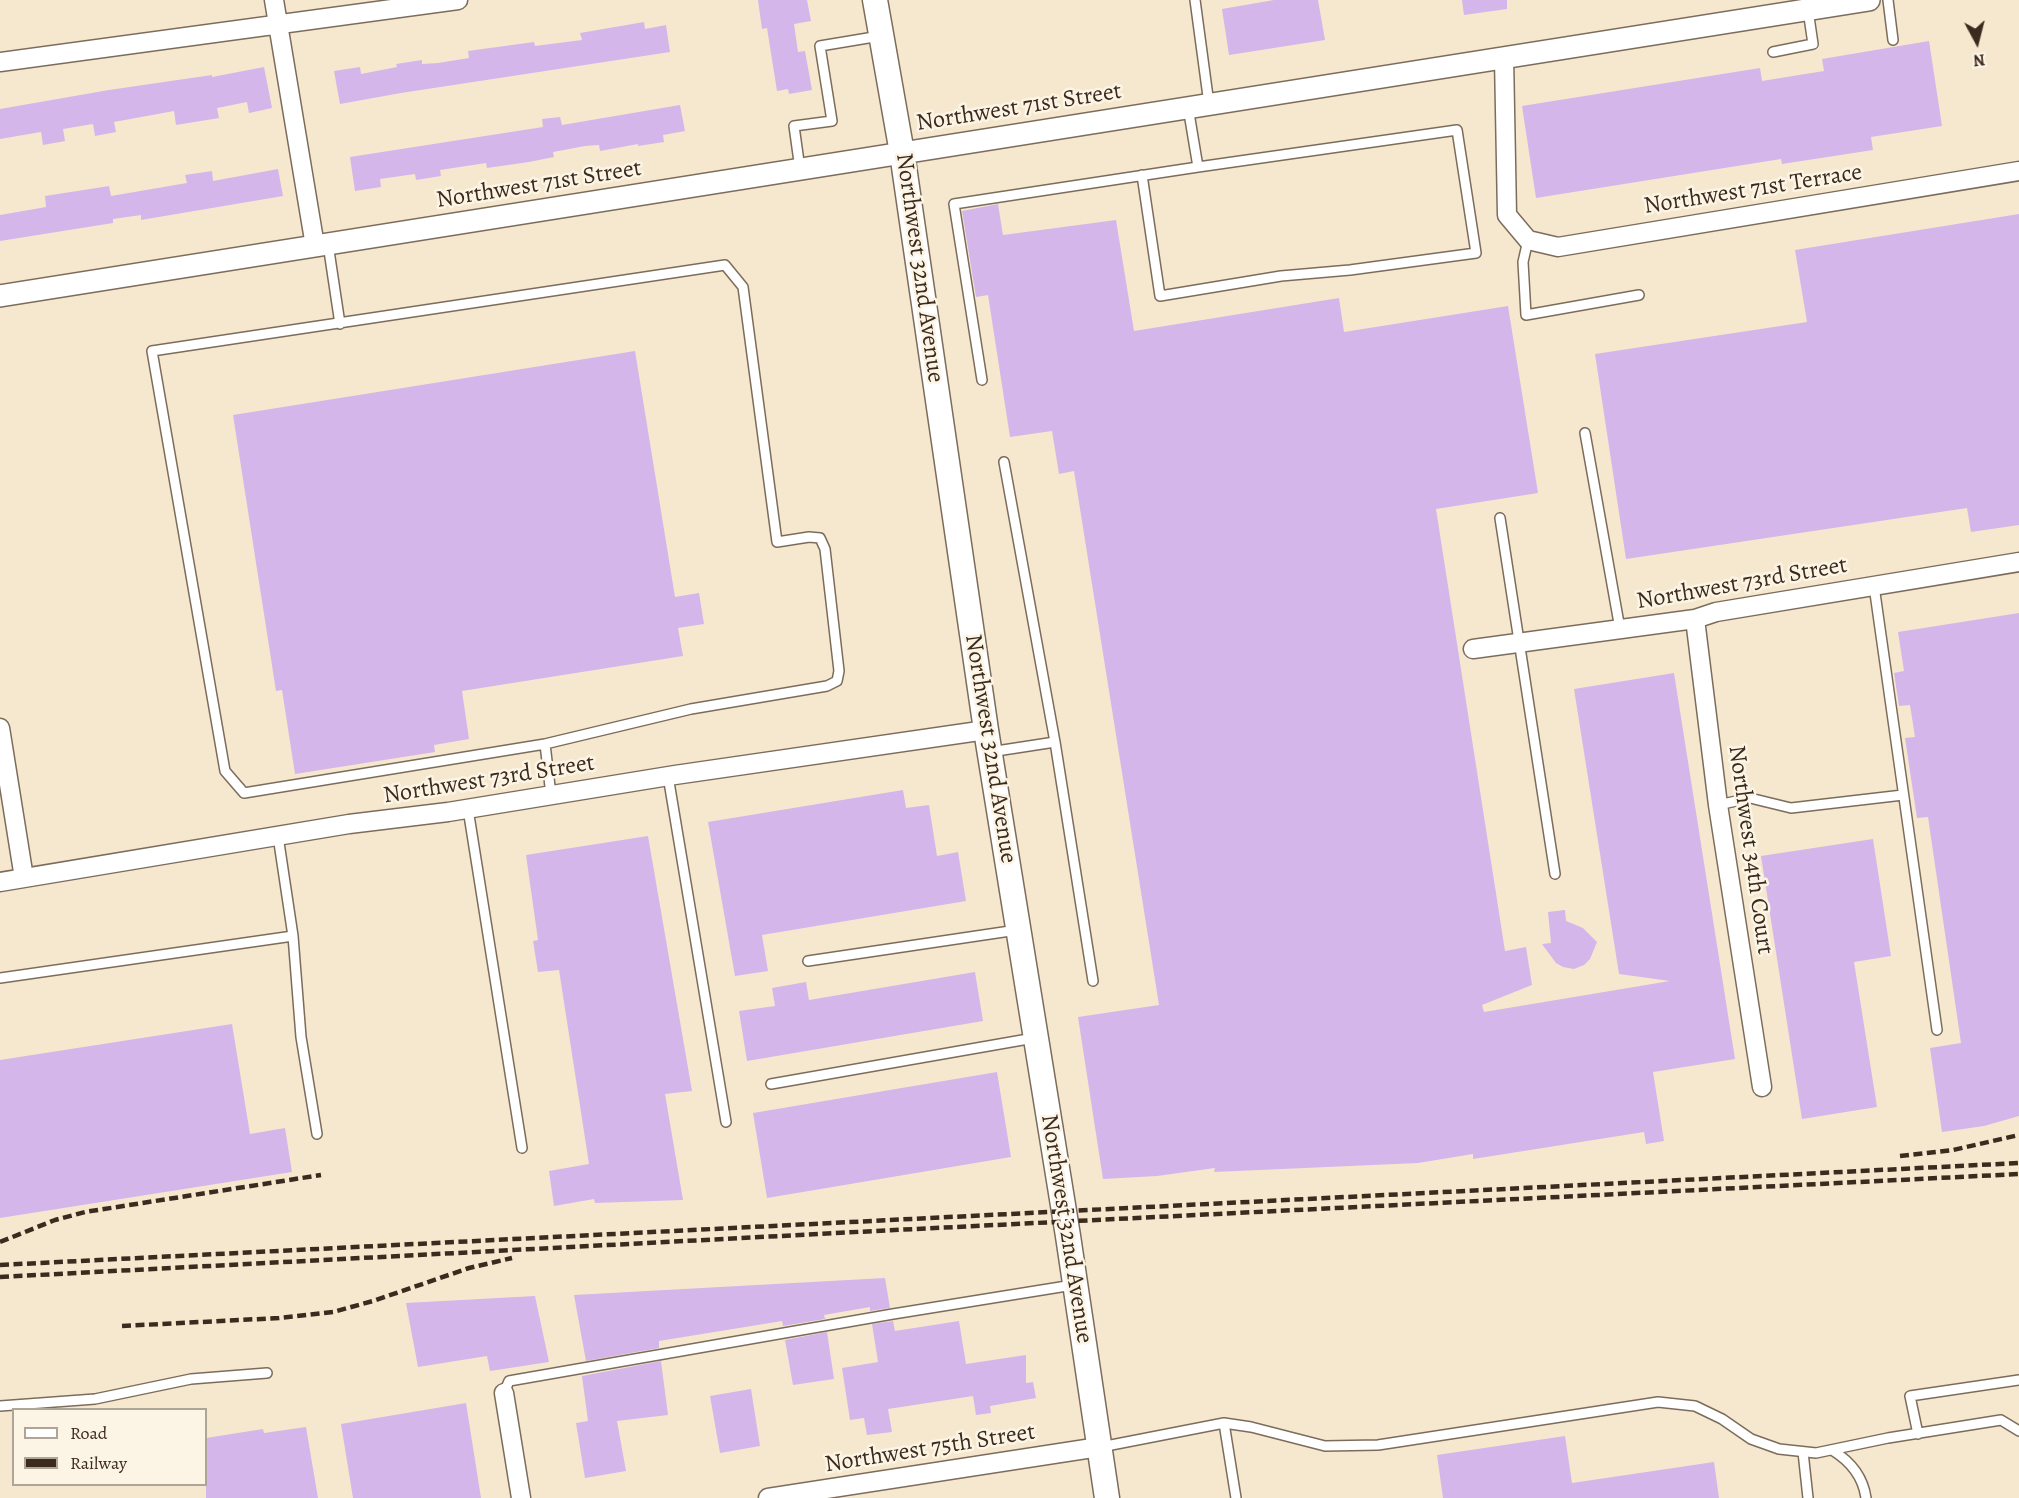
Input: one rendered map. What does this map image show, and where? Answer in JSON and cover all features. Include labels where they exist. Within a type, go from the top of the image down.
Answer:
[{"type":"main road","name":"Northwest 32nd Avenue","points":[[875,0],[902,153],[988,741],[1076,1285],[1107,1498]]},
{"type":"street","points":[[274,0],[321,245]]},
{"type":"street","points":[[0,62],[458,0]]},
{"type":"street","name":"Northwest 71st Street","points":[[0,296],[1808,10],[1828,3],[1869,0]]},
{"type":"street","points":[[1504,57],[1507,215],[1528,240]]},
{"type":"street","name":"Northwest 71st Terrace","points":[[1528,240],[1558,247],[2019,171]]},
{"type":"street","name":"Northwest 73rd Street","points":[[1473,649],[1695,619],[1716,612],[2019,562]]},
{"type":"street","name":"Northwest 34th Court","points":[[1695,619],[1718,805],[1762,1087]]},
{"type":"street","points":[[0,728],[24,878]]},
{"type":"street","name":"Northwest 73rd Street","points":[[0,882],[349,824],[468,809],[668,776],[988,741]]},
{"type":"street","points":[[504,1393],[521,1498]]},
{"type":"street","name":"Northwest 75th Street","points":[[768,1498],[1099,1447]]},
{"type":"lane","points":[[1195,0],[1209,104]]},
{"type":"lane","points":[[1888,0],[1893,40]]},
{"type":"lane","points":[[1773,52],[1813,44],[1808,10]]},
{"type":"lane","points":[[800,169],[794,126],[832,120],[820,45],[882,35]]},
{"type":"lane","points":[[1188,107],[1198,167]]},
{"type":"lane","points":[[982,380],[954,204],[1142,175],[1457,130],[1476,253],[1350,270],[1281,276],[1160,296],[1142,175]]},
{"type":"lane","points":[[1528,240],[1523,262],[1526,315],[1640,295]]},
{"type":"lane","points":[[321,245],[340,324]]},
{"type":"lane","points":[[725,265],[743,287],[777,542],[809,537],[820,538],[825,549],[839,671],[837,681],[827,686],[691,709],[545,744],[244,793],[225,771],[152,351],[725,265]]},
{"type":"lane","points":[[1585,433],[1620,629]]},
{"type":"lane","points":[[1004,462],[1055,742],[1093,981]]},
{"type":"lane","points":[[1500,518],[1555,874]]},
{"type":"lane","points":[[1874,586],[1937,1030]]},
{"type":"lane","points":[[988,741],[1055,742]]},
{"type":"lane","points":[[545,744],[551,795]]},
{"type":"lane","points":[[668,776],[726,1122]]},
{"type":"lane","points":[[1718,805],[1750,798],[1791,808],[1903,795]]},
{"type":"lane","points":[[468,809],[522,1148]]},
{"type":"lane","points":[[278,836],[293,936],[301,1038],[318,1134]]},
{"type":"lane","points":[[808,961],[1019,930]]},
{"type":"lane","points":[[0,978],[293,936]]},
{"type":"lane","points":[[771,1084],[1036,1038]]},
{"type":"lane","points":[[504,1393],[509,1381],[882,1316],[1076,1285]]},
{"type":"lane","points":[[0,1406],[95,1399],[191,1379],[267,1373]]},
{"type":"lane","points":[[1918,1434],[1910,1396],[2019,1380]]},
{"type":"lane","points":[[1099,1447],[1224,1423],[1251,1426],[1325,1446],[1378,1445],[1658,1402],[1695,1406],[1722,1419],[1751,1439],[1779,1449],[1803,1452],[1816,1453],[2001,1420],[2019,1431]]},
{"type":"lane","points":[[1224,1423],[1237,1498]]},
{"type":"lane","points":[[1832,1450],[1848,1460],[1857,1472],[1866,1498]]},
{"type":"lane","points":[[1803,1452],[1808,1498]]},
{"type":"building","points":[[758,0],[807,0],[811,21],[794,24],[798,52],[805,51],[812,90],[789,94],[788,89],[777,91],[767,28],[762,29]]},
{"type":"building","points":[[1274,0],[1318,0],[1325,40],[1229,55],[1222,9]]},
{"type":"building","points":[[1462,0],[1507,0],[1507,9],[1464,15]]},
{"type":"building","points":[[644,22],[645,29],[666,25],[670,52],[340,104],[334,71],[360,67],[361,74],[397,67],[396,64],[422,60],[422,64],[438,63],[469,58],[468,51],[534,42],[535,46],[582,40],[580,33]]},
{"type":"building","points":[[1929,41],[1942,126],[1871,137],[1873,150],[1782,164],[1781,159],[1536,198],[1522,106],[1760,68],[1762,81],[1824,71],[1822,59]]},
{"type":"building","points":[[264,67],[272,108],[249,113],[247,102],[217,108],[219,118],[176,125],[174,111],[114,122],[116,132],[95,136],[93,124],[63,129],[65,141],[43,145],[41,132],[0,139],[0,109]]},
{"type":"building","points":[[680,105],[685,131],[663,135],[664,142],[600,151],[599,145],[585,146],[553,152],[554,157],[529,162],[487,168],[486,163],[440,170],[441,176],[416,180],[415,174],[380,179],[381,187],[355,191],[350,157],[543,127],[542,119],[560,117],[562,125]]},
{"type":"building","points":[[278,169],[283,196],[141,220],[141,215],[113,219],[113,223],[0,241],[0,215],[46,207],[45,196],[109,186],[111,196],[187,183],[185,175],[212,171],[213,181]]},
{"type":"building","points":[[998,204],[1003,235],[1116,220],[1134,331],[1339,298],[1344,332],[1508,306],[1538,493],[1436,509],[1505,951],[1526,947],[1532,985],[1482,1005],[1484,1012],[1670,981],[1619,974],[1574,689],[1674,673],[1735,1059],[1653,1072],[1664,1141],[1646,1144],[1644,1132],[1473,1159],[1473,1154],[1418,1163],[1214,1172],[1215,1168],[1157,1176],[1103,1179],[1078,1017],[1159,1005],[1074,471],[1059,474],[1052,431],[1010,437],[988,295],[976,297],[962,211]]},
{"type":"building","points":[[2019,214],[2019,525],[1971,532],[1967,508],[1626,559],[1595,354],[1807,322],[1795,250]]},
{"type":"building","points":[[635,351],[675,597],[699,593],[704,624],[678,628],[683,656],[462,691],[469,739],[434,745],[435,752],[295,774],[282,690],[276,691],[233,415]]},
{"type":"building","points":[[2019,613],[2019,1116],[1984,1126],[1942,1132],[1930,1048],[1961,1043],[1928,817],[1917,818],[1905,738],[1915,737],[1910,705],[1899,706],[1894,673],[1904,671],[1898,632]]},
{"type":"building","points":[[903,790],[906,808],[929,805],[937,856],[958,852],[966,901],[762,935],[768,971],[735,976],[708,822]]},
{"type":"building","points":[[648,836],[692,1091],[665,1094],[683,1200],[595,1203],[594,1199],[554,1206],[549,1171],[589,1164],[559,970],[538,972],[533,941],[538,940],[526,855]]},
{"type":"building","points":[[1873,839],[1891,956],[1854,962],[1877,1107],[1802,1119],[1761,856]]},
{"type":"building","points":[[1565,910],[1566,921],[1583,928],[1597,942],[1590,959],[1584,965],[1574,969],[1556,963],[1542,944],[1551,943],[1548,912]]},
{"type":"building","points":[[975,972],[983,1021],[747,1061],[739,1011],[775,1006],[772,988],[806,982],[809,1000]]},
{"type":"building","points":[[232,1024],[250,1134],[285,1128],[292,1172],[0,1218],[0,1060]]},
{"type":"building","points":[[997,1072],[1011,1157],[767,1198],[753,1113]]},
{"type":"building","points":[[885,1278],[890,1308],[870,1311],[870,1307],[824,1315],[825,1319],[783,1326],[782,1321],[659,1341],[659,1348],[586,1361],[574,1295]]},
{"type":"building","points":[[535,1296],[549,1362],[490,1371],[487,1356],[418,1367],[406,1303]]},
{"type":"building","points":[[893,1321],[895,1331],[959,1321],[966,1364],[1026,1355],[1026,1383],[1033,1382],[1036,1398],[990,1406],[991,1413],[976,1415],[973,1396],[888,1409],[892,1432],[867,1435],[864,1418],[850,1420],[842,1368],[878,1362],[872,1324]]},
{"type":"building","points":[[827,1332],[834,1379],[793,1385],[785,1340]]},
{"type":"building","points":[[661,1361],[668,1415],[617,1421],[626,1471],[585,1478],[576,1423],[588,1421],[582,1376]]},
{"type":"building","points":[[751,1389],[760,1446],[720,1453],[710,1396]]},
{"type":"building","points":[[466,1403],[481,1498],[353,1498],[341,1424]]},
{"type":"building","points":[[306,1427],[318,1498],[206,1498],[207,1438],[263,1429],[264,1433]]},
{"type":"building","points":[[1565,1436],[1572,1483],[1714,1462],[1719,1498],[1443,1498],[1437,1455]]},
{"type":"railway","points":[[1900,1156],[1953,1150],[2019,1135]]},
{"type":"railway","points":[[0,1265],[2019,1163]]},
{"type":"railway","points":[[0,1277],[2019,1174]]},
{"type":"railway","points":[[0,1242],[55,1220],[85,1212],[321,1175]]},
{"type":"railway","points":[[122,1326],[279,1318],[333,1312],[373,1301],[469,1268],[512,1258]]}]
